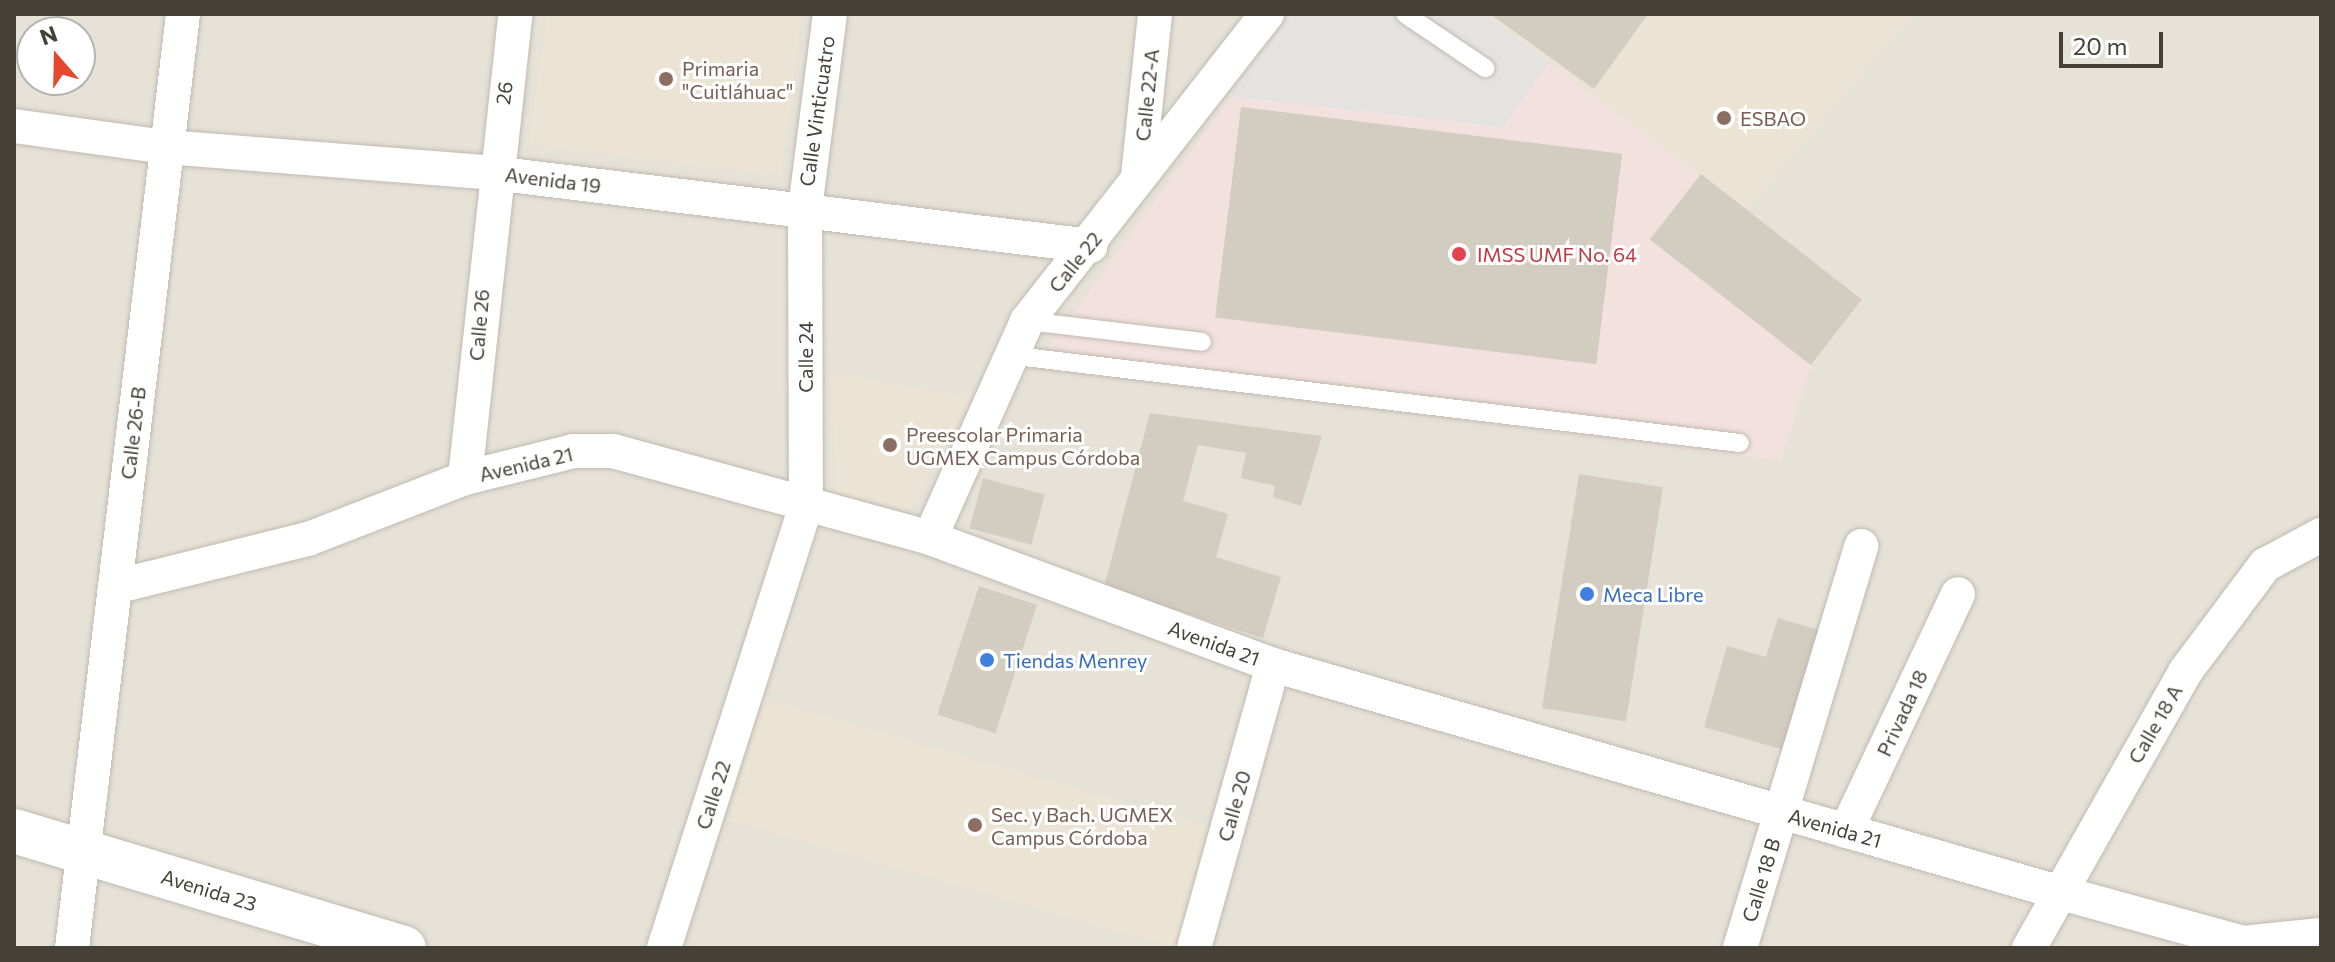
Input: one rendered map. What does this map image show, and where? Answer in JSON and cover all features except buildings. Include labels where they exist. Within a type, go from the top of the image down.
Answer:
[{"type":"street","name":"Calle 26-B","points":[[72,948],[183,14]]},
{"type":"street","name":"26","points":[[493,173],[515,14]]},
{"type":"street","name":"Calle Vinticuatro","points":[[805,209],[830,14]]},
{"type":"street","name":"Calle 22-A","points":[[1138,176],[1155,14]]},
{"type":"street","name":"Calle 22","points":[[930,538],[1008,355],[1027,321],[1091,246],[1138,176],[1267,14]]},
{"type":"street","name":"Avenida 19","points":[[14,126],[166,147],[493,173],[1091,246]]},
{"type":"street","name":"Calle 26","points":[[465,478],[493,173]]},
{"type":"street","name":"Calle 24","points":[[805,209],[806,506]]},
{"type":"street","name":"Avenida 21","points":[[115,587],[308,539],[465,478],[573,451],[613,451],[930,538],[1273,665],[2058,892],[2243,943],[2321,935]]},
{"type":"street","name":"Calle 22","points":[[664,948],[806,506]]},
{"type":"street","name":"Calle 18 A","points":[[2029,948],[2185,672],[2265,565],[2321,535]]},
{"type":"street","name":"Calle 18 B","points":[[1740,948],[1861,546]]},
{"type":"street","name":"Privada 18","points":[[1846,831],[1958,594]]},
{"type":"street","name":"Calle 20","points":[[1194,948],[1273,665]]},
{"type":"street","name":"Avenida 23","points":[[14,831],[404,948]]},
{"type":"lane","points":[[1405,14],[1485,68]]},
{"type":"lane","points":[[1027,321],[1202,342]]},
{"type":"lane","points":[[1008,355],[1740,443]]},
{"type":"shaded area","points":[[14,14],[2321,14],[2321,948],[14,948]]},
{"type":"shaded area","name":"Primaria \"Cuitláhuac\"","points":[[547,14],[802,14],[781,176],[529,144]]},
{"type":"shaded area","name":"IMSS UMF No. 64","points":[[1291,14],[1484,14],[1862,299],[1813,359],[1781,461],[1035,365]]},
{"type":"shaded area","points":[[1291,14],[1484,14],[1550,62],[1503,127],[1229,96]]},
{"type":"shaded area","name":"ESBAO","points":[[1484,14],[1912,14],[1745,210]]},
{"type":"shaded area","name":"Preescolar Primaria UGMEX Campus Córdoba","points":[[830,373],[971,398],[909,510],[837,492]]},
{"type":"shaded area","name":"Sec. y Bach. UGMEX Campus Córdoba","points":[[764,699],[1220,830],[1186,948],[1175,948],[729,820]]},
{"type":"place","name":"Primaria \"Cuitláhuac\"","points":[[666,79]]},
{"type":"place","name":"ESBAO","points":[[1724,118]]},
{"type":"place","name":"IMSS UMF No. 64","points":[[1459,254]]},
{"type":"place","name":"Preescolar Primaria UGMEX Campus Córdoba","points":[[890,445]]},
{"type":"place","name":"Meca Libre","points":[[1587,594]]},
{"type":"place","name":"Tiendas Menrey","points":[[987,660]]},
{"type":"place","name":"Sec. y Bach. UGMEX Campus Córdoba","points":[[975,825]]}]
